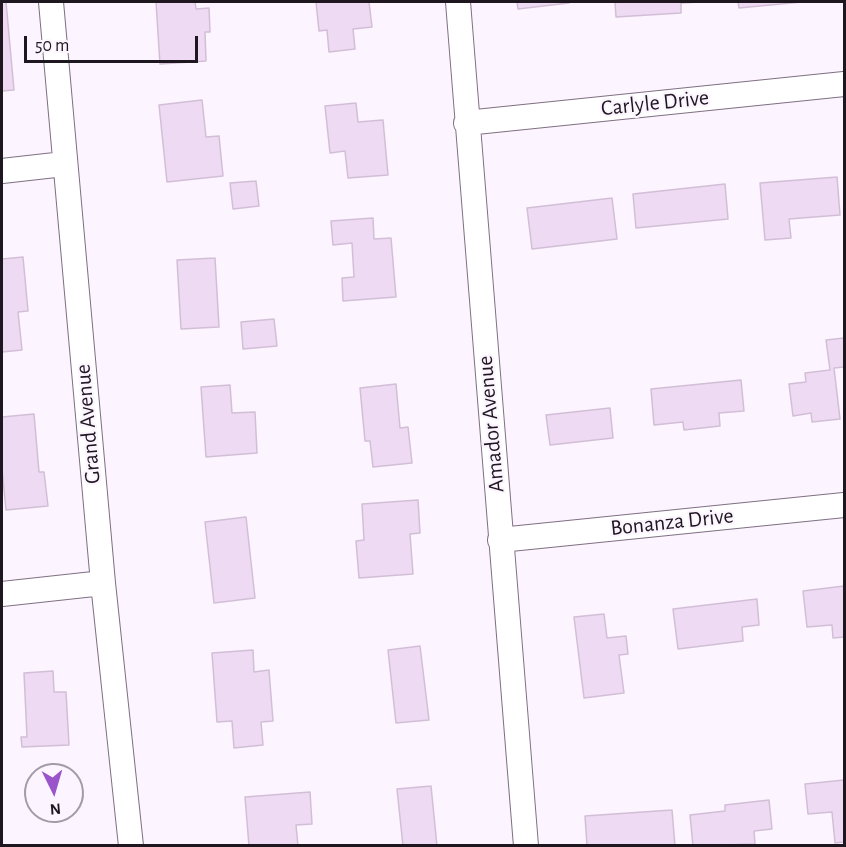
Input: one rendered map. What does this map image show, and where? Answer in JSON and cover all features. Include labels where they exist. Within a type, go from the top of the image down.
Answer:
[{"type":"street","name":"Grand Avenue","points":[[51,2],[103,583],[131,846]]},
{"type":"street","name":"Amador Avenue","points":[[458,2],[526,846]]},
{"type":"street","name":"Carlyle Drive","points":[[466,123],[844,84]]},
{"type":"street","points":[[2,171],[64,164]]},
{"type":"street","name":"Bonanza Drive","points":[[500,540],[844,504]]},
{"type":"street","points":[[2,594],[103,583]]},
{"type":"building","points":[[2,2],[6,2],[14,90],[2,91]]},
{"type":"building","points":[[156,2],[195,2],[196,9],[209,8],[210,32],[205,32],[206,61],[160,64]]},
{"type":"building","points":[[316,2],[369,2],[372,27],[353,29],[355,49],[329,52],[327,30],[319,31]]},
{"type":"building","points":[[517,2],[568,2],[569,3],[518,9]]},
{"type":"building","points":[[615,2],[700,2],[681,3],[681,13],[616,17]]},
{"type":"building","points":[[738,2],[802,2],[739,8]]},
{"type":"building","points":[[202,100],[206,137],[219,136],[223,176],[167,182],[159,105]]},
{"type":"building","points":[[356,103],[358,122],[383,120],[388,175],[348,178],[345,151],[330,153],[325,106]]},
{"type":"building","points":[[837,177],[840,215],[789,219],[791,238],[765,240],[760,183]]},
{"type":"building","points":[[256,181],[259,206],[233,209],[230,183]]},
{"type":"building","points":[[725,184],[728,219],[636,228],[633,194]]},
{"type":"building","points":[[612,198],[617,239],[532,249],[527,208]]},
{"type":"building","points":[[373,218],[374,239],[391,238],[396,297],[343,301],[342,278],[354,277],[352,243],[333,245],[331,221]]},
{"type":"building","points":[[23,257],[28,311],[18,312],[22,350],[2,352],[2,259]]},
{"type":"building","points":[[215,258],[219,327],[181,329],[177,260]]},
{"type":"building","points":[[274,319],[277,346],[243,349],[241,322]]},
{"type":"building","points":[[844,338],[844,367],[834,368],[840,419],[812,422],[811,413],[793,416],[789,384],[806,382],[805,373],[830,370],[826,340]]},
{"type":"building","points":[[741,380],[744,411],[719,413],[720,426],[684,430],[683,422],[654,425],[651,389]]},
{"type":"building","points":[[396,384],[400,428],[408,427],[412,463],[373,467],[370,441],[365,441],[360,388]]},
{"type":"building","points":[[230,385],[232,413],[255,412],[257,453],[206,457],[201,387]]},
{"type":"building","points":[[610,408],[613,438],[550,445],[546,415]]},
{"type":"building","points":[[34,414],[39,472],[44,472],[48,506],[6,510],[2,469],[2,417]]},
{"type":"building","points":[[418,500],[420,533],[410,534],[413,574],[359,578],[356,541],[364,540],[362,504]]},
{"type":"building","points":[[246,517],[255,598],[214,603],[205,522]]},
{"type":"building","points":[[844,586],[844,637],[833,638],[832,625],[807,627],[803,591]]},
{"type":"building","points":[[757,599],[759,625],[742,627],[743,641],[678,649],[673,609]]},
{"type":"building","points":[[604,614],[607,638],[626,636],[628,654],[619,655],[624,693],[584,698],[574,617]]},
{"type":"building","points":[[420,646],[429,720],[396,723],[388,650]]},
{"type":"building","points":[[253,650],[254,672],[269,670],[273,721],[261,722],[263,745],[234,748],[232,721],[217,722],[212,653]]},
{"type":"building","points":[[53,671],[54,692],[66,692],[69,745],[22,747],[21,737],[27,737],[24,673]]},
{"type":"building","points":[[844,780],[844,842],[835,843],[832,812],[808,814],[805,784]]},
{"type":"building","points":[[431,786],[437,846],[403,846],[397,789]]},
{"type":"building","points":[[310,792],[312,824],[296,825],[298,846],[249,846],[245,797]]},
{"type":"building","points":[[769,800],[772,829],[754,831],[755,844],[693,846],[690,815],[725,811],[725,805]]},
{"type":"building","points":[[672,810],[675,846],[587,846],[585,816]]}]
